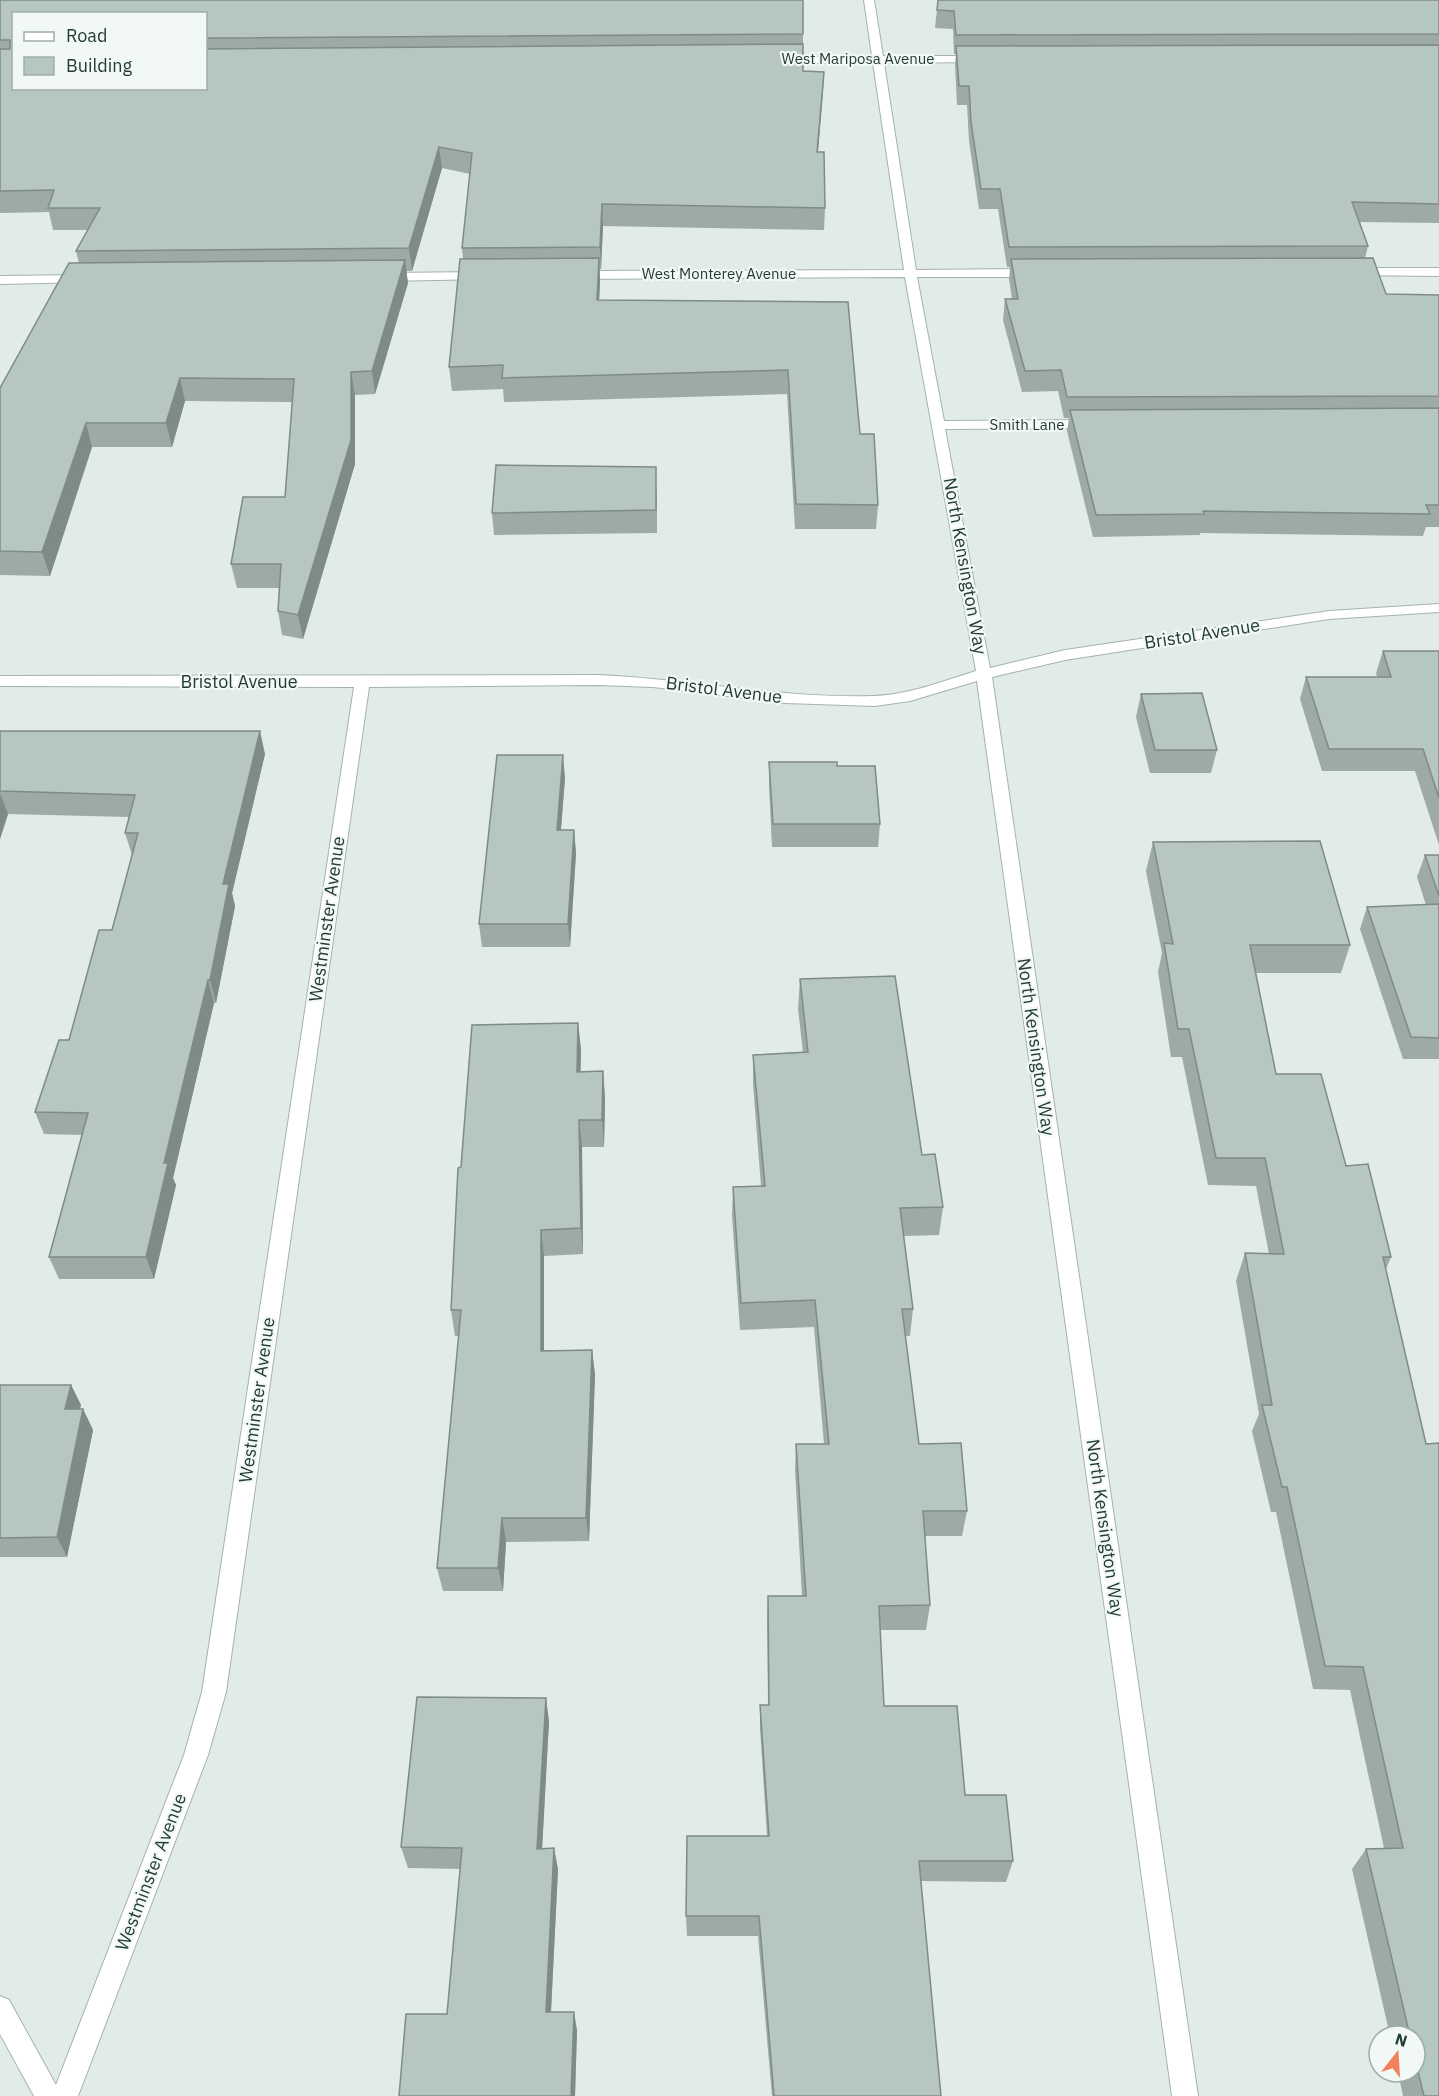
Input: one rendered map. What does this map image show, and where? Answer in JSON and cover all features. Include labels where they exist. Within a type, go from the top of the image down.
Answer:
[{"type":"street","name":"North Kensington Way","points":[[869,0],[909,273],[984,674],[1185,2096]]},
{"type":"street","name":"West Mariposa Avenue","points":[[764,60],[985,59]]},
{"type":"street","points":[[1345,272],[1439,272]]},
{"type":"street","name":"West Monterey Avenue","points":[[562,276],[1051,273]]},
{"type":"street","points":[[371,277],[491,276]]},
{"type":"street","points":[[0,280],[96,279]]},
{"type":"street","name":"Smith Lane","points":[[939,425],[1104,424]]},
{"type":"street","name":"Bristol Avenue","points":[[0,681],[642,681],[785,698],[875,700],[910,696],[984,674],[1065,655],[1329,615],[1439,608]]},
{"type":"street","name":"Westminster Avenue","points":[[65,2096],[196,1755],[214,1692],[362,682]]},
{"type":"street","points":[[0,2009],[48,2096]]},
{"type":"building","points":[[0,0],[803,0],[803,34],[207,38],[207,12],[12,12],[12,90],[207,90],[207,49],[803,44],[803,71],[824,72],[817,152],[824,152],[825,208],[602,204],[600,247],[462,248],[472,153],[439,147],[409,248],[76,251],[100,208],[48,208],[54,190],[0,191],[0,49],[10,49],[10,40],[0,40]]},
{"type":"building","points":[[938,0],[1439,0],[1439,34],[956,35],[954,11],[937,10]]},
{"type":"building","points":[[1439,45],[1439,204],[1352,202],[1368,246],[1009,247],[1000,189],[981,189],[971,122],[969,86],[959,86],[956,46]]},
{"type":"building","points":[[599,258],[597,300],[848,302],[860,434],[874,434],[878,505],[796,504],[788,370],[502,378],[503,365],[449,367],[460,259]]},
{"type":"building","points":[[1373,258],[1386,294],[1439,295],[1439,396],[1067,397],[1061,370],[1025,371],[1005,299],[1018,299],[1011,259]]},
{"type":"building","points":[[405,260],[372,371],[351,372],[351,440],[298,615],[278,611],[281,564],[231,564],[243,497],[285,497],[294,379],[180,378],[166,423],[86,423],[42,552],[0,551],[0,388],[69,263]]},
{"type":"building","points":[[1439,408],[1439,505],[1426,505],[1430,514],[1203,511],[1204,514],[1096,515],[1070,410]]},
{"type":"building","points":[[496,465],[656,467],[656,510],[492,513]]},
{"type":"building","points":[[1383,651],[1439,651],[1439,798],[1423,749],[1329,749],[1306,677],[1391,677]]},
{"type":"building","points":[[1202,693],[1217,750],[1155,750],[1141,694]]},
{"type":"building","points":[[0,731],[260,731],[223,884],[229,884],[210,980],[208,980],[164,1163],[168,1163],[146,1257],[49,1257],[88,1113],[35,1112],[59,1040],[69,1040],[99,930],[112,930],[138,833],[125,833],[135,795],[0,791]]},
{"type":"building","points":[[497,755],[563,755],[557,830],[574,830],[568,924],[479,924]]},
{"type":"building","points":[[769,762],[837,762],[837,766],[875,766],[880,824],[773,824]]},
{"type":"building","points":[[1320,841],[1350,945],[1250,945],[1276,1074],[1321,1074],[1346,1166],[1368,1164],[1391,1257],[1383,1257],[1426,1444],[1439,1443],[1439,2096],[1424,2096],[1421,2084],[1427,2084],[1427,2024],[1407,2024],[1366,1849],[1403,1848],[1363,1667],[1325,1666],[1287,1487],[1282,1487],[1262,1405],[1272,1405],[1245,1253],[1284,1254],[1265,1158],[1216,1158],[1189,1029],[1178,1029],[1164,943],[1173,944],[1153,842]]},
{"type":"building","points":[[1425,855],[1439,855],[1439,896]]},
{"type":"building","points":[[1439,904],[1439,1038],[1411,1037],[1367,907]]},
{"type":"building","points":[[895,976],[922,1155],[935,1154],[943,1207],[900,1208],[913,1309],[902,1309],[919,1444],[961,1443],[967,1511],[923,1511],[930,1605],[879,1606],[884,1706],[957,1706],[965,1795],[1006,1795],[1013,1861],[919,1861],[941,2096],[774,2096],[759,1916],[686,1916],[687,1836],[769,1836],[760,1705],[769,1705],[768,1596],[806,1596],[796,1444],[829,1444],[815,1300],[741,1303],[733,1187],[765,1186],[753,1055],[808,1052],[800,979]]},
{"type":"building","points":[[578,1023],[577,1072],[603,1071],[602,1120],[579,1120],[581,1228],[541,1230],[541,1351],[592,1350],[586,1518],[502,1518],[498,1568],[437,1568],[461,1310],[451,1310],[458,1168],[461,1167],[472,1025]]},
{"type":"building","points":[[0,1385],[71,1385],[65,1409],[83,1409],[57,1537],[0,1538]]},
{"type":"building","points":[[417,1697],[546,1698],[537,1849],[554,1848],[546,2012],[574,2012],[571,2096],[399,2096],[406,2014],[447,2014],[462,1848],[401,1847]]}]
